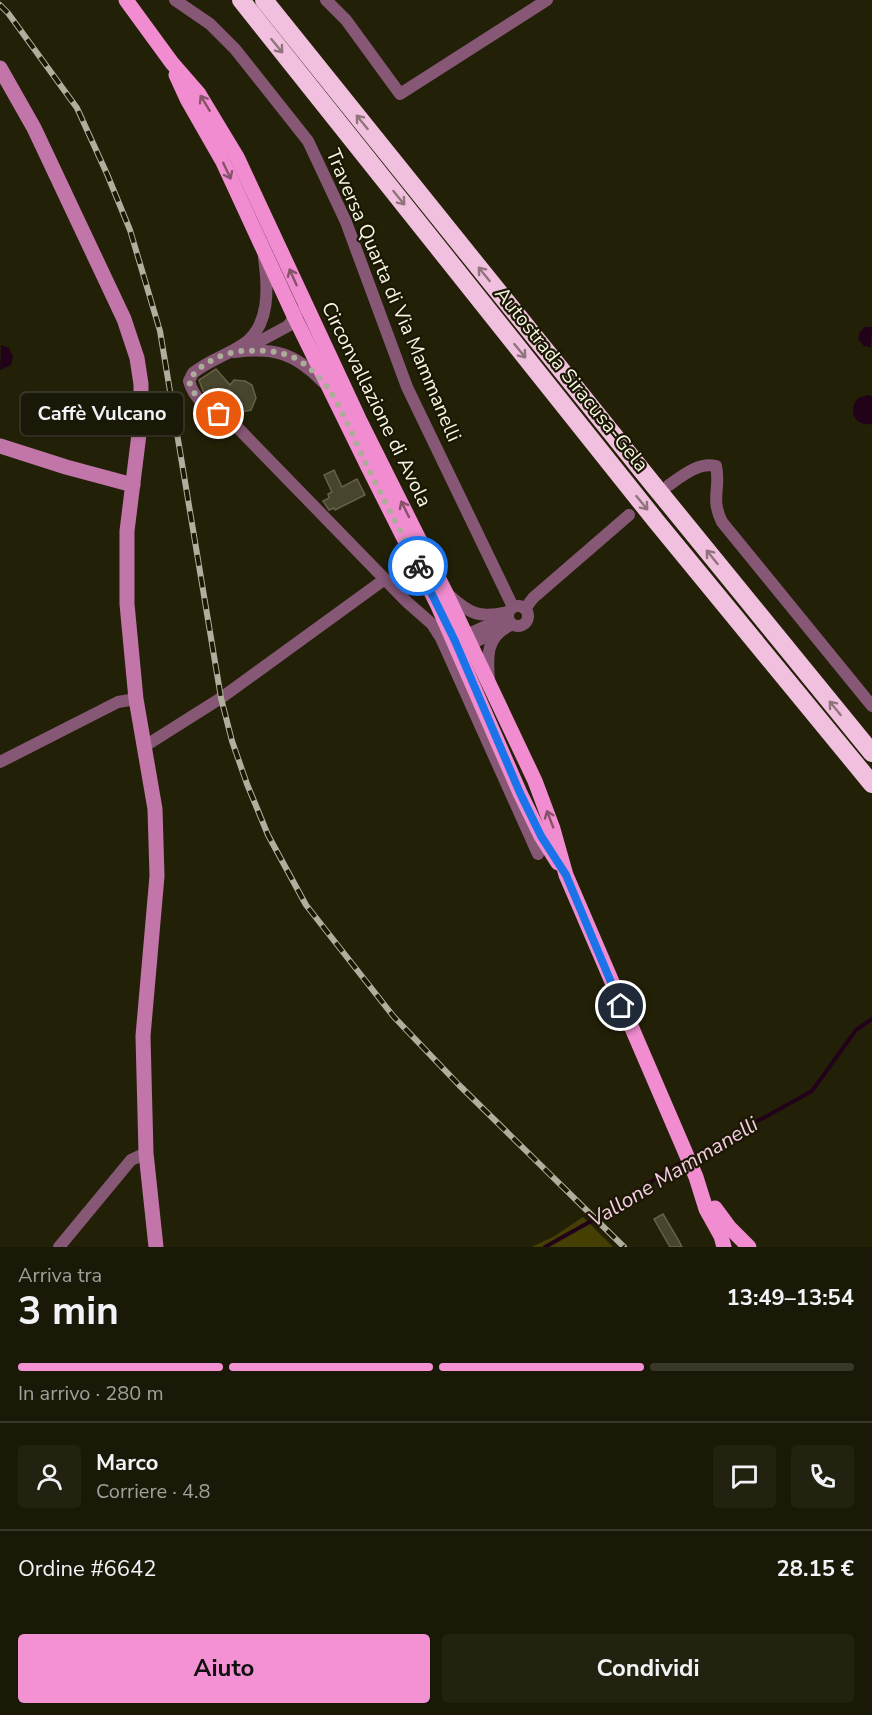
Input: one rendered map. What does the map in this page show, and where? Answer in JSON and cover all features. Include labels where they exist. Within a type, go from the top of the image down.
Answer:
[{"type":"highway","name":"Autostrada Siracusa-Gela","points":[[241,0],[656,521],[872,784]]},
{"type":"highway","name":"Autostrada Siracusa-Gela","points":[[264,0],[872,753]]},
{"type":"main road","name":"Circonvallazione di Avola","points":[[126,0],[172,63],[199,94],[237,157],[358,419],[447,595],[520,793],[541,836],[566,875]]},
{"type":"main road","name":"Circonvallazione di Avola","points":[[172,63],[186,99],[223,162],[329,387],[463,642],[490,682],[535,781],[553,829],[566,875],[696,1177]]},
{"type":"main road","points":[[0,68],[34,128],[124,319],[137,358],[141,384],[141,418],[127,531],[127,604],[136,699],[155,809],[157,876],[143,1036],[146,1153],[156,1247]]},
{"type":"main road","points":[[0,446],[134,486]]},
{"type":"main road","points":[[696,1177],[706,1209],[721,1236],[724,1247]]},
{"type":"main road","points":[[696,1177],[723,1219],[749,1247]]},
{"type":"street","name":"Traversa Quarta di Via Mammanelli","points":[[176,0],[210,24],[235,49],[308,141],[345,222],[407,387],[513,614]]},
{"type":"street","points":[[326,0],[346,20],[400,94],[547,0]]},
{"type":"street","points":[[239,349],[254,334],[266,302],[268,285],[262,245]]},
{"type":"street","points":[[295,318],[303,300]]},
{"type":"street","points":[[313,321],[284,319],[239,349],[194,373],[189,381],[192,391],[203,404],[235,424],[385,579],[432,624],[441,638],[538,854]]},
{"type":"street","points":[[239,349],[270,351],[293,357],[310,368],[329,387]]},
{"type":"street","points":[[669,485],[699,467],[716,466],[718,473],[716,510],[722,522],[872,706]]},
{"type":"street","points":[[463,642],[513,614],[629,515]]},
{"type":"street","points":[[145,746],[221,698],[385,579]]},
{"type":"street","points":[[447,595],[466,610],[479,615],[513,614]]},
{"type":"street","points":[[490,682],[489,652],[499,630],[513,614]]},
{"type":"street","points":[[463,642],[499,630]]},
{"type":"street","points":[[0,762],[118,702],[136,699]]},
{"type":"street","points":[[59,1247],[131,1160],[146,1153]]},
{"type":"shaded area","points":[[865,327],[872,327],[871,347],[864,346],[858,339]]},
{"type":"shaded area","points":[[1,345],[9,348],[13,357],[11,365],[0,370]]},
{"type":"shaded area","points":[[872,396],[872,424],[857,421],[853,413],[858,398]]},
{"type":"shaded area","points":[[583,1217],[613,1247],[531,1247],[553,1237]]},
{"type":"building","points":[[216,369],[230,385],[234,380],[245,381],[252,385],[256,398],[251,410],[237,413],[223,396],[217,402],[209,393],[207,395],[203,391],[199,380]]},
{"type":"building","points":[[334,470],[342,487],[357,479],[365,495],[335,510],[334,508],[329,510],[323,501],[329,498],[328,494],[332,492],[324,475]]},
{"type":"building","points":[[663,1214],[682,1247],[670,1247],[654,1219]]},
{"type":"waterway","name":"Vallone Mammanelli","points":[[691,1158],[812,1091],[856,1030],[872,1019]]},
{"type":"waterway","name":"Vallone Mammanelli","points":[[545,1247],[618,1206],[663,1173],[684,1161]]},
{"type":"railway","points":[[0,5],[77,108],[130,230],[160,331],[221,698],[232,741],[268,835],[306,905],[394,1017],[459,1085],[624,1247]]},
{"type":"way so far","points":[[219,414],[203,404],[192,391],[189,381],[200,368],[230,352],[241,351],[270,351],[301,361],[329,387],[418,566]]},
{"type":"place","name":"Caffè Vulcano","points":[[219,414]]},
{"type":"route","points":[[418,566],[455,641],[520,793],[541,836],[566,875],[621,1006]]}]
